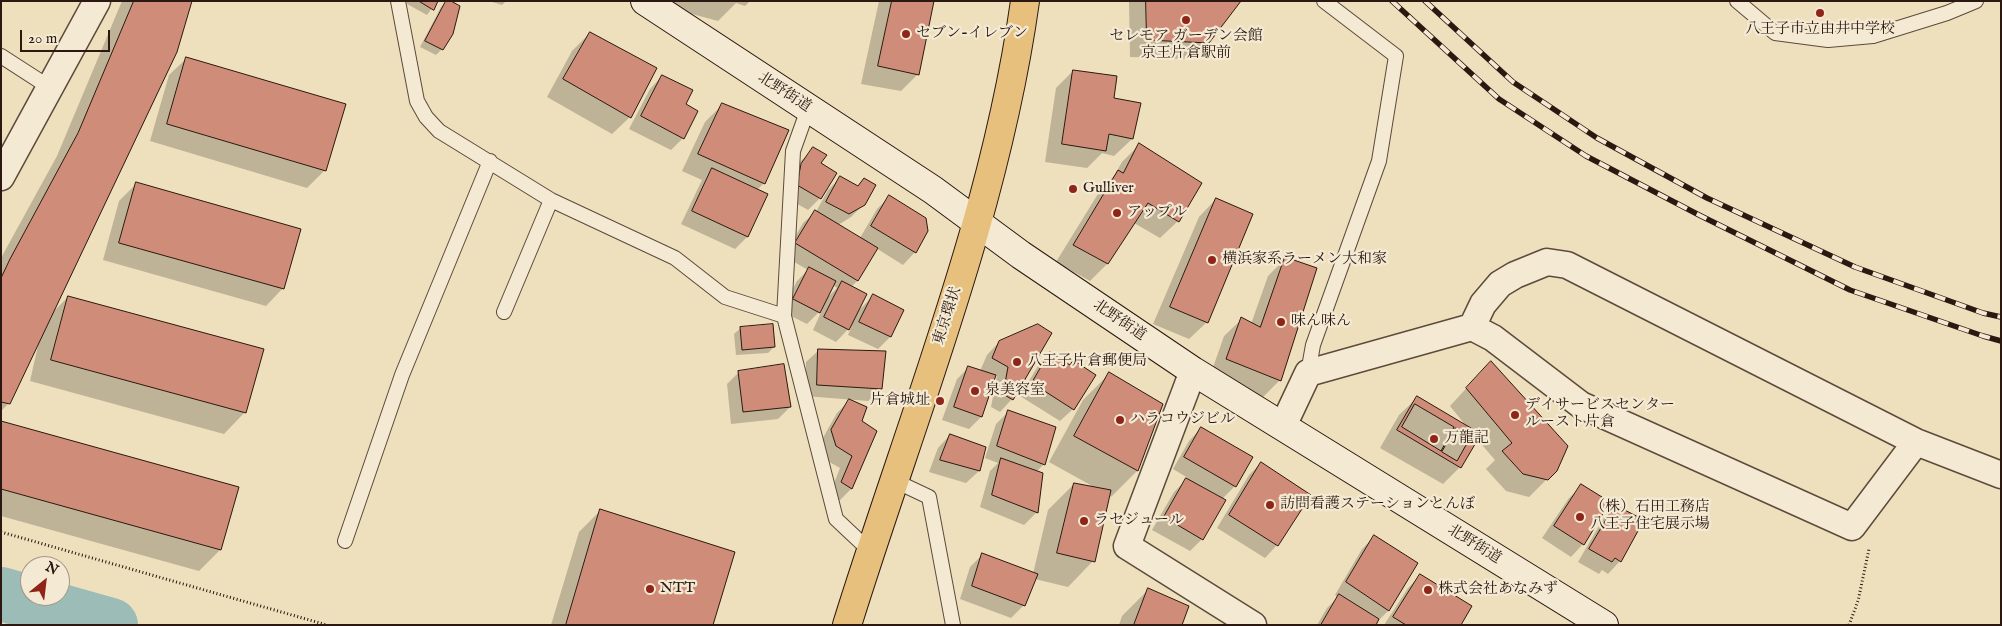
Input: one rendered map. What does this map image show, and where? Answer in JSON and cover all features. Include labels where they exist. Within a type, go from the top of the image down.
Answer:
[{"type":"highway","name":"東京環状","points":[[847,625],[893,480],[957,293],[992,168],[1016,59],[1025,1]]},
{"type":"main road","name":"北野街道","points":[[645,1],[933,190],[1021,255],[1194,371],[1604,625]]},
{"type":"street","points":[[1,177],[97,1]]},
{"type":"street","points":[[1472,327],[1483,304],[1500,284],[1515,275],[1547,262],[1567,265],[1916,442],[2001,475]]},
{"type":"street","points":[[1283,426],[1308,373],[1472,327],[1493,338],[1581,405],[1852,527],[1916,442]]},
{"type":"street","points":[[1194,371],[1127,546],[1253,625]]},
{"type":"lane","points":[[398,1],[417,101],[426,117],[439,131],[551,200],[675,258],[725,297],[784,316]]},
{"type":"lane","points":[[1308,373],[1313,345],[1379,161],[1396,56],[1324,1]]},
{"type":"lane","points":[[1737,1],[1775,33],[1828,40],[1873,36],[1976,1]]},
{"type":"lane","points":[[1,56],[50,86]]},
{"type":"lane","points":[[808,108],[793,151],[784,316],[836,518],[870,550]]},
{"type":"lane","points":[[345,541],[402,375],[490,161]]},
{"type":"lane","points":[[504,312],[551,200]]},
{"type":"lane","points":[[893,480],[929,497],[953,625]]},
{"type":"path","points":[[1850,625],[1858,601],[1870,542],[1852,527]]},
{"type":"path","points":[[1,532],[327,625]]},
{"type":"building","points":[[134,1],[192,1],[177,52],[10,404],[1,402],[1,278],[78,133]]},
{"type":"building","points":[[419,1],[438,1],[434,10]]},
{"type":"building","points":[[446,1],[451,1],[460,6],[453,34],[443,50],[425,41]]},
{"type":"building","name":"セブン-イレブン","points":[[892,1],[934,1],[919,75],[878,66]]},
{"type":"building","name":"セレモア ガーデン会館 京王片倉駅前","points":[[1146,1],[1241,1],[1209,43],[1147,40]]},
{"type":"building","points":[[590,32],[657,68],[631,118],[563,79]]},
{"type":"building","points":[[186,57],[346,104],[326,171],[167,124]]},
{"type":"building","points":[[1073,70],[1117,76],[1114,98],[1141,103],[1133,139],[1109,134],[1106,151],[1062,144]]},
{"type":"building","points":[[662,75],[693,90],[686,104],[698,111],[684,139],[641,116]]},
{"type":"building","points":[[722,103],[789,130],[765,184],[698,154]]},
{"type":"building","name":"アップル","points":[[1139,143],[1202,183],[1179,222],[1148,203],[1108,264],[1073,245],[1118,170],[1123,173]]},
{"type":"building","points":[[813,147],[827,155],[821,163],[837,173],[821,199],[797,185],[801,164]]},
{"type":"building","points":[[712,168],[768,194],[748,237],[692,211]]},
{"type":"building","points":[[840,176],[858,186],[864,178],[876,185],[865,205],[849,214],[826,202]]},
{"type":"building","points":[[136,182],[301,229],[284,289],[119,243]]},
{"type":"building","points":[[889,195],[926,218],[928,231],[916,253],[871,226]]},
{"type":"building","name":"横浜家系ラーメン大和家","points":[[1216,198],[1253,214],[1208,323],[1170,307]]},
{"type":"building","points":[[815,210],[878,248],[858,281],[795,243]]},
{"type":"building","name":"味ん味ん","points":[[1285,257],[1317,268],[1281,381],[1226,359],[1241,317],[1260,327]]},
{"type":"building","points":[[809,267],[836,281],[820,313],[793,299]]},
{"type":"building","points":[[842,281],[867,294],[849,330],[824,317]]},
{"type":"building","points":[[873,294],[904,310],[891,337],[859,322]]},
{"type":"building","points":[[68,296],[264,349],[246,413],[51,360]]},
{"type":"building","points":[[773,324],[775,347],[742,350],[740,327]]},
{"type":"building","name":"八王子片倉郵便局","points":[[1038,324],[1052,333],[1013,400],[1003,394],[1008,367],[992,358],[999,341]]},
{"type":"building","points":[[818,349],[886,351],[882,389],[817,385]]},
{"type":"building","points":[[1050,352],[1070,365],[1073,360],[1096,375],[1074,410],[1032,383]]},
{"type":"building","name":"デイサービスセンター ルースト片倉","points":[[1491,361],[1568,446],[1557,471],[1548,480],[1523,474],[1502,451],[1512,443],[1466,388]]},
{"type":"building","points":[[784,364],[791,407],[743,412],[738,371]]},
{"type":"building","name":"泉美容室","points":[[968,366],[996,375],[982,417],[954,407]]},
{"type":"building","name":"ハラコウジビル","points":[[1109,372],[1163,404],[1138,471],[1074,436]]},
{"type":"building","points":[[1417,396],[1481,434],[1461,468],[1397,430]]},
{"type":"building","points":[[849,399],[867,407],[862,421],[877,431],[852,489],[841,482],[852,456],[836,446],[831,430]]},
{"type":"building","name":"万龍記","points":[[1415,404],[1454,427],[1441,451],[1402,427]]},
{"type":"building","points":[[1008,410],[1056,427],[1045,465],[997,446]]},
{"type":"building","points":[[1,421],[239,487],[221,550],[1,489]]},
{"type":"building","points":[[1201,427],[1253,457],[1236,487],[1184,457]]},
{"type":"building","points":[[1456,428],[1470,438],[1457,461],[1442,452]]},
{"type":"building","points":[[950,434],[986,447],[980,471],[940,460]]},
{"type":"building","points":[[1001,458],[1043,473],[1038,513],[992,495]]},
{"type":"building","name":"訪問看護ステーションとんぼ","points":[[1261,462],[1311,495],[1278,546],[1229,515]]},
{"type":"building","points":[[1186,478],[1226,500],[1203,540],[1164,517]]},
{"type":"building","name":"ラセジュール","points":[[1074,483],[1111,490],[1095,562],[1057,553]]},
{"type":"building","name":"（株）石田工務店 八王子住宅展示場","points":[[1581,484],[1610,502],[1584,545],[1554,526]]},
{"type":"building","points":[[1615,505],[1644,520],[1621,562],[1615,558],[1612,562],[1589,549]]},
{"type":"building","name":"NTT","points":[[600,509],[735,552],[713,625],[566,625]]},
{"type":"building","points":[[1374,535],[1418,563],[1389,611],[1346,582]]},
{"type":"building","points":[[982,553],[1038,574],[1025,606],[972,586]]},
{"type":"building","name":"株式会社あなみず","points":[[1420,574],[1472,606],[1461,625],[1406,625],[1393,617]]},
{"type":"building","points":[[1148,588],[1189,606],[1182,625],[1134,625]]},
{"type":"building","points":[[1339,594],[1379,619],[1376,625],[1321,625]]},
{"type":"waterway","points":[[1,594],[111,625]]},
{"type":"railway","points":[[1392,1],[1499,99],[1586,156],[1850,290],[2001,341]]},
{"type":"railway","points":[[1425,1],[1513,82],[1597,138],[1707,198],[1855,267],[1983,313],[2001,317]]},
{"type":"place","name":"八王子市立由井中学校","points":[[1820,13]]},
{"type":"place","name":"セレモア ガーデン会館 京王片倉駅前","points":[[1186,20]]},
{"type":"place","name":"セブン-イレブン","points":[[906,34]]},
{"type":"place","name":"Gulliver","points":[[1073,189]]},
{"type":"place","name":"アップル","points":[[1117,213]]},
{"type":"place","name":"横浜家系ラーメン大和家","points":[[1212,260]]},
{"type":"place","name":"味ん味ん","points":[[1281,322]]},
{"type":"place","name":"八王子片倉郵便局","points":[[1017,362]]},
{"type":"place","name":"泉美容室","points":[[975,391]]},
{"type":"place","name":"片倉城址","points":[[940,401]]},
{"type":"place","name":"デイサービスセンター ルースト片倉","points":[[1515,415]]},
{"type":"place","name":"ハラコウジビル","points":[[1120,420]]},
{"type":"place","name":"万龍記","points":[[1434,439]]},
{"type":"place","name":"訪問看護ステーションとんぼ","points":[[1270,505]]},
{"type":"place","name":"（株）石田工務店 八王子住宅展示場","points":[[1580,517]]},
{"type":"place","name":"ラセジュール","points":[[1084,521]]},
{"type":"place","name":"NTT","points":[[650,589]]},
{"type":"place","name":"株式会社あなみず","points":[[1428,590]]}]
